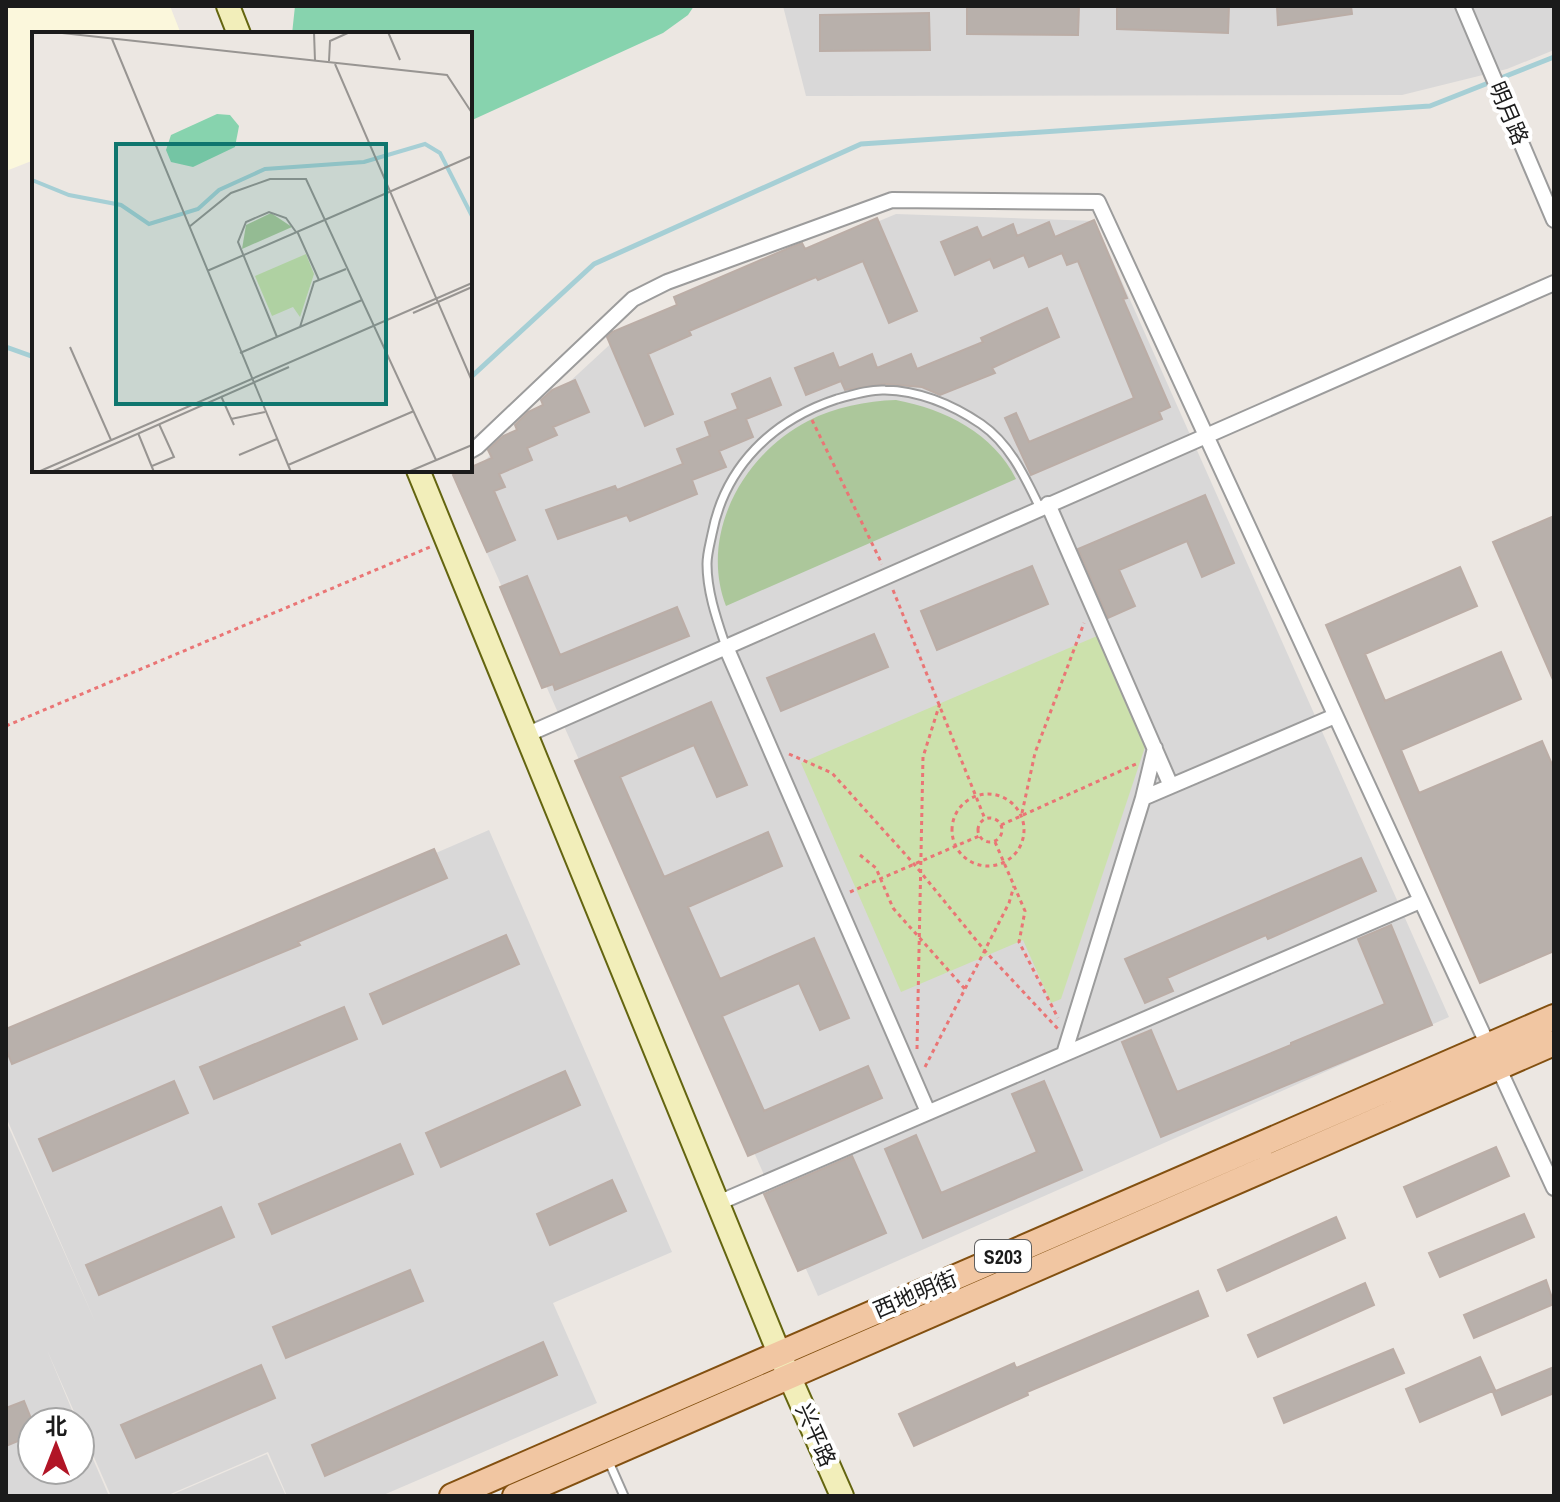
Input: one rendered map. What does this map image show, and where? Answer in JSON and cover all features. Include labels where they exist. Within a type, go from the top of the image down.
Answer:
[{"type":"main road","name":"西地明街","points":[[515,1496],[606,1456],[784,1364],[1554,1017]]},
{"type":"main road","name":"西地明街","points":[[452,1496],[784,1364],[1554,1043]]},
{"type":"street","points":[[228,6],[238,32]]},
{"type":"street","name":"明月路","points":[[1463,6],[1554,220]]},
{"type":"street","points":[[472,450],[633,299],[667,282],[892,200],[1098,202],[1554,1188]]},
{"type":"street","points":[[526,735],[1554,283]]},
{"type":"street","name":"兴平路","points":[[424,472],[446,540],[784,1364],[842,1496]]},
{"type":"street","points":[[1044,506],[1092,604],[1171,786]]},
{"type":"street","points":[[726,647],[928,1112]]},
{"type":"street","points":[[1143,798],[1335,716]]},
{"type":"street","points":[[1066,1047],[1143,798],[1154,752]]},
{"type":"street","points":[[718,1203],[928,1112],[1066,1047],[1420,901]]},
{"type":"lane","points":[[726,647],[713,606],[707,563],[715,516],[728,483],[753,451],[778,427],[807,409],[847,396],[882,390],[929,398],[982,425],[1005,447],[1044,506]]},
{"type":"lane","points":[[606,1456],[624,1496]]},
{"type":"path","points":[[807,409],[887,576],[985,819]]},
{"type":"path","points":[[6,726],[446,540]]},
{"type":"path","points":[[1021,817],[1013,804],[1004,798],[993,794],[976,796],[955,814],[952,836],[955,847],[963,857],[986,866],[1003,862],[1018,850],[1023,839],[1021,817],[1035,753],[1092,604]]},
{"type":"path","points":[[916,1085],[923,757],[940,703]]},
{"type":"path","points":[[768,744],[832,773],[914,864],[1066,1047]]},
{"type":"path","points":[[1001,825],[1154,752]]},
{"type":"path","points":[[985,819],[996,819],[1001,825],[1002,833],[995,842],[986,842],[979,836],[979,825],[985,819]]},
{"type":"path","points":[[835,898],[979,836]]},
{"type":"path","points":[[995,842],[1025,911],[1019,942],[1066,1047]]},
{"type":"path","points":[[860,855],[876,868],[893,908],[965,989]]},
{"type":"path","points":[[916,1085],[1009,903],[1014,886]]},
{"type":"shaded area","points":[[6,6],[170,6],[180,32],[32,32],[32,161],[6,171]]},
{"type":"shaded area","points":[[783,6],[1554,6],[1554,50],[1507,69],[1402,95],[806,96]]},
{"type":"shaded area","points":[[896,214],[1095,221],[1449,1017],[818,1296],[457,486],[631,325]]},
{"type":"shaded area","points":[[489,830],[672,1252],[553,1303],[597,1403],[381,1496],[287,1496],[268,1452],[166,1496],[111,1496],[96,1462],[96,1406],[72,1406],[47,1350],[70,1406],[16,1406],[16,1486],[96,1486],[96,1466],[109,1496],[6,1496],[6,1121],[97,1326],[6,1117],[6,1039]]},
{"type":"shaded area","points":[[267,1454],[286,1496],[169,1496]]},
{"type":"green space","points":[[295,6],[694,6],[688,15],[663,33],[472,120],[472,32],[292,32]]},
{"type":"green space","points":[[896,400],[932,410],[966,426],[995,449],[1016,479],[726,606],[719,579],[718,552],[723,525],[732,500],[764,454],[784,436],[818,416],[851,406]]},
{"type":"green space","points":[[1097,636],[1145,747],[1061,999],[1051,1003],[1023,940],[901,992],[801,763]]},
{"type":"building","points":[[967,6],[1079,6],[1078,35],[967,34]]},
{"type":"building","points":[[1117,6],[1229,6],[1228,33],[1117,29]]},
{"type":"building","points":[[1277,6],[1351,6],[1352,14],[1278,25]]},
{"type":"building","points":[[929,13],[930,50],[820,51],[820,15]]},
{"type":"building","points":[[877,218],[917,311],[889,323],[863,261],[818,280],[816,277],[689,331],[691,335],[648,354],[673,414],[645,426],[607,337],[612,332],[677,305],[674,297],[789,248],[802,243],[805,249]]},
{"type":"building","points":[[1094,220],[1127,298],[1123,299],[1170,407],[1159,412],[1162,419],[1031,475],[1005,418],[1016,413],[1029,442],[1134,398],[1078,261],[1067,265],[1062,253],[1029,267],[1024,255],[994,268],[990,259],[955,275],[941,242],[977,227],[982,238],[1013,224],[1017,236],[1049,222],[1055,237]]},
{"type":"building","points":[[1047,308],[1059,337],[992,368],[995,373],[940,395],[922,387],[885,384],[845,390],[841,381],[806,395],[795,368],[833,353],[839,368],[872,354],[877,368],[911,354],[917,369],[983,342],[981,338]]},
{"type":"building","points":[[770,378],[781,405],[746,419],[753,437],[719,451],[726,467],[692,480],[697,494],[630,521],[627,515],[558,539],[546,510],[615,486],[617,490],[683,464],[677,449],[710,436],[705,422],[738,409],[732,394]]},
{"type":"building","points":[[575,380],[589,412],[553,427],[557,435],[527,448],[532,460],[499,474],[505,487],[494,491],[515,540],[487,552],[453,475],[472,472],[472,467],[492,458],[488,450],[503,436],[517,430],[515,425],[528,412],[543,405],[541,400],[552,390]]},
{"type":"building","points":[[1205,495],[1234,563],[1202,577],[1187,541],[1119,570],[1135,606],[1108,618],[1078,549]]},
{"type":"building","points":[[1554,516],[1554,682],[1493,542]]},
{"type":"building","points":[[1032,566],[1048,604],[937,650],[921,611]]},
{"type":"building","points":[[1460,567],[1477,606],[1365,654],[1385,701],[1501,652],[1521,699],[1401,750],[1419,793],[1542,741],[1554,769],[1554,951],[1480,983],[1326,625]]},
{"type":"building","points":[[527,576],[560,655],[677,607],[689,636],[555,690],[553,684],[542,688],[500,587]]},
{"type":"building","points":[[874,634],[888,667],[781,711],[767,678]]},
{"type":"building","points":[[711,702],[747,785],[717,797],[694,745],[620,777],[664,877],[768,832],[782,866],[688,907],[720,979],[814,938],[849,1018],[820,1030],[799,983],[722,1016],[764,1111],[868,1066],[882,1098],[748,1156],[575,761]]},
{"type":"building","points":[[434,849],[447,878],[298,942],[300,945],[12,1064],[6,1049],[6,1029]]},
{"type":"building","points":[[1361,858],[1376,891],[1268,939],[1266,935],[1167,978],[1173,991],[1145,1003],[1125,959]]},
{"type":"building","points":[[1391,925],[1432,1025],[1161,1137],[1122,1042],[1151,1030],[1177,1092],[1291,1045],[1385,1004],[1358,939]]},
{"type":"building","points":[[506,935],[519,964],[383,1024],[370,994]]},
{"type":"building","points":[[344,1007],[357,1039],[214,1099],[200,1067]]},
{"type":"building","points":[[565,1071],[580,1105],[441,1167],[426,1133]]},
{"type":"building","points":[[174,1081],[188,1113],[53,1171],[39,1139]]},
{"type":"building","points":[[1044,1081],[1082,1170],[923,1238],[885,1149],[916,1135],[941,1193],[1037,1152],[1012,1094]]},
{"type":"building","points":[[400,1144],[413,1174],[272,1234],[259,1204]]},
{"type":"building","points":[[1496,1147],[1509,1176],[1417,1217],[1404,1187]]},
{"type":"building","points":[[852,1156],[886,1233],[798,1271],[764,1194]]},
{"type":"building","points":[[612,1180],[626,1211],[550,1245],[537,1214]]},
{"type":"building","points":[[221,1207],[234,1237],[99,1295],[86,1265]]},
{"type":"building","points":[[1524,1214],[1534,1237],[1440,1277],[1429,1253]]},
{"type":"building","points":[[1336,1217],[1345,1238],[1227,1291],[1218,1270]]},
{"type":"building","points":[[410,1270],[423,1301],[286,1358],[273,1327]]},
{"type":"building","points":[[1546,1280],[1554,1304],[1474,1338],[1464,1315]]},
{"type":"building","points":[[1365,1283],[1374,1305],[1258,1357],[1248,1335]]},
{"type":"building","points":[[1198,1291],[1208,1316],[1027,1392],[1028,1395],[914,1446],[899,1414],[1014,1363],[1016,1368]]},
{"type":"building","points":[[543,1342],[557,1375],[325,1476],[312,1445]]},
{"type":"building","points":[[1393,1349],[1404,1373],[1284,1423],[1274,1398]]},
{"type":"building","points":[[1480,1357],[1495,1390],[1420,1422],[1406,1389]]},
{"type":"building","points":[[261,1365],[275,1398],[136,1458],[121,1425]]},
{"type":"building","points":[[1554,1367],[1554,1393],[1502,1415],[1493,1392]]},
{"type":"building","points":[[24,1401],[26,1406],[16,1406],[16,1442],[6,1446],[6,1408]]},
{"type":"waterway","points":[[472,376],[594,264],[861,144],[1430,106],[1554,57]]},
{"type":"waterway","points":[[6,347],[32,356]]}]
